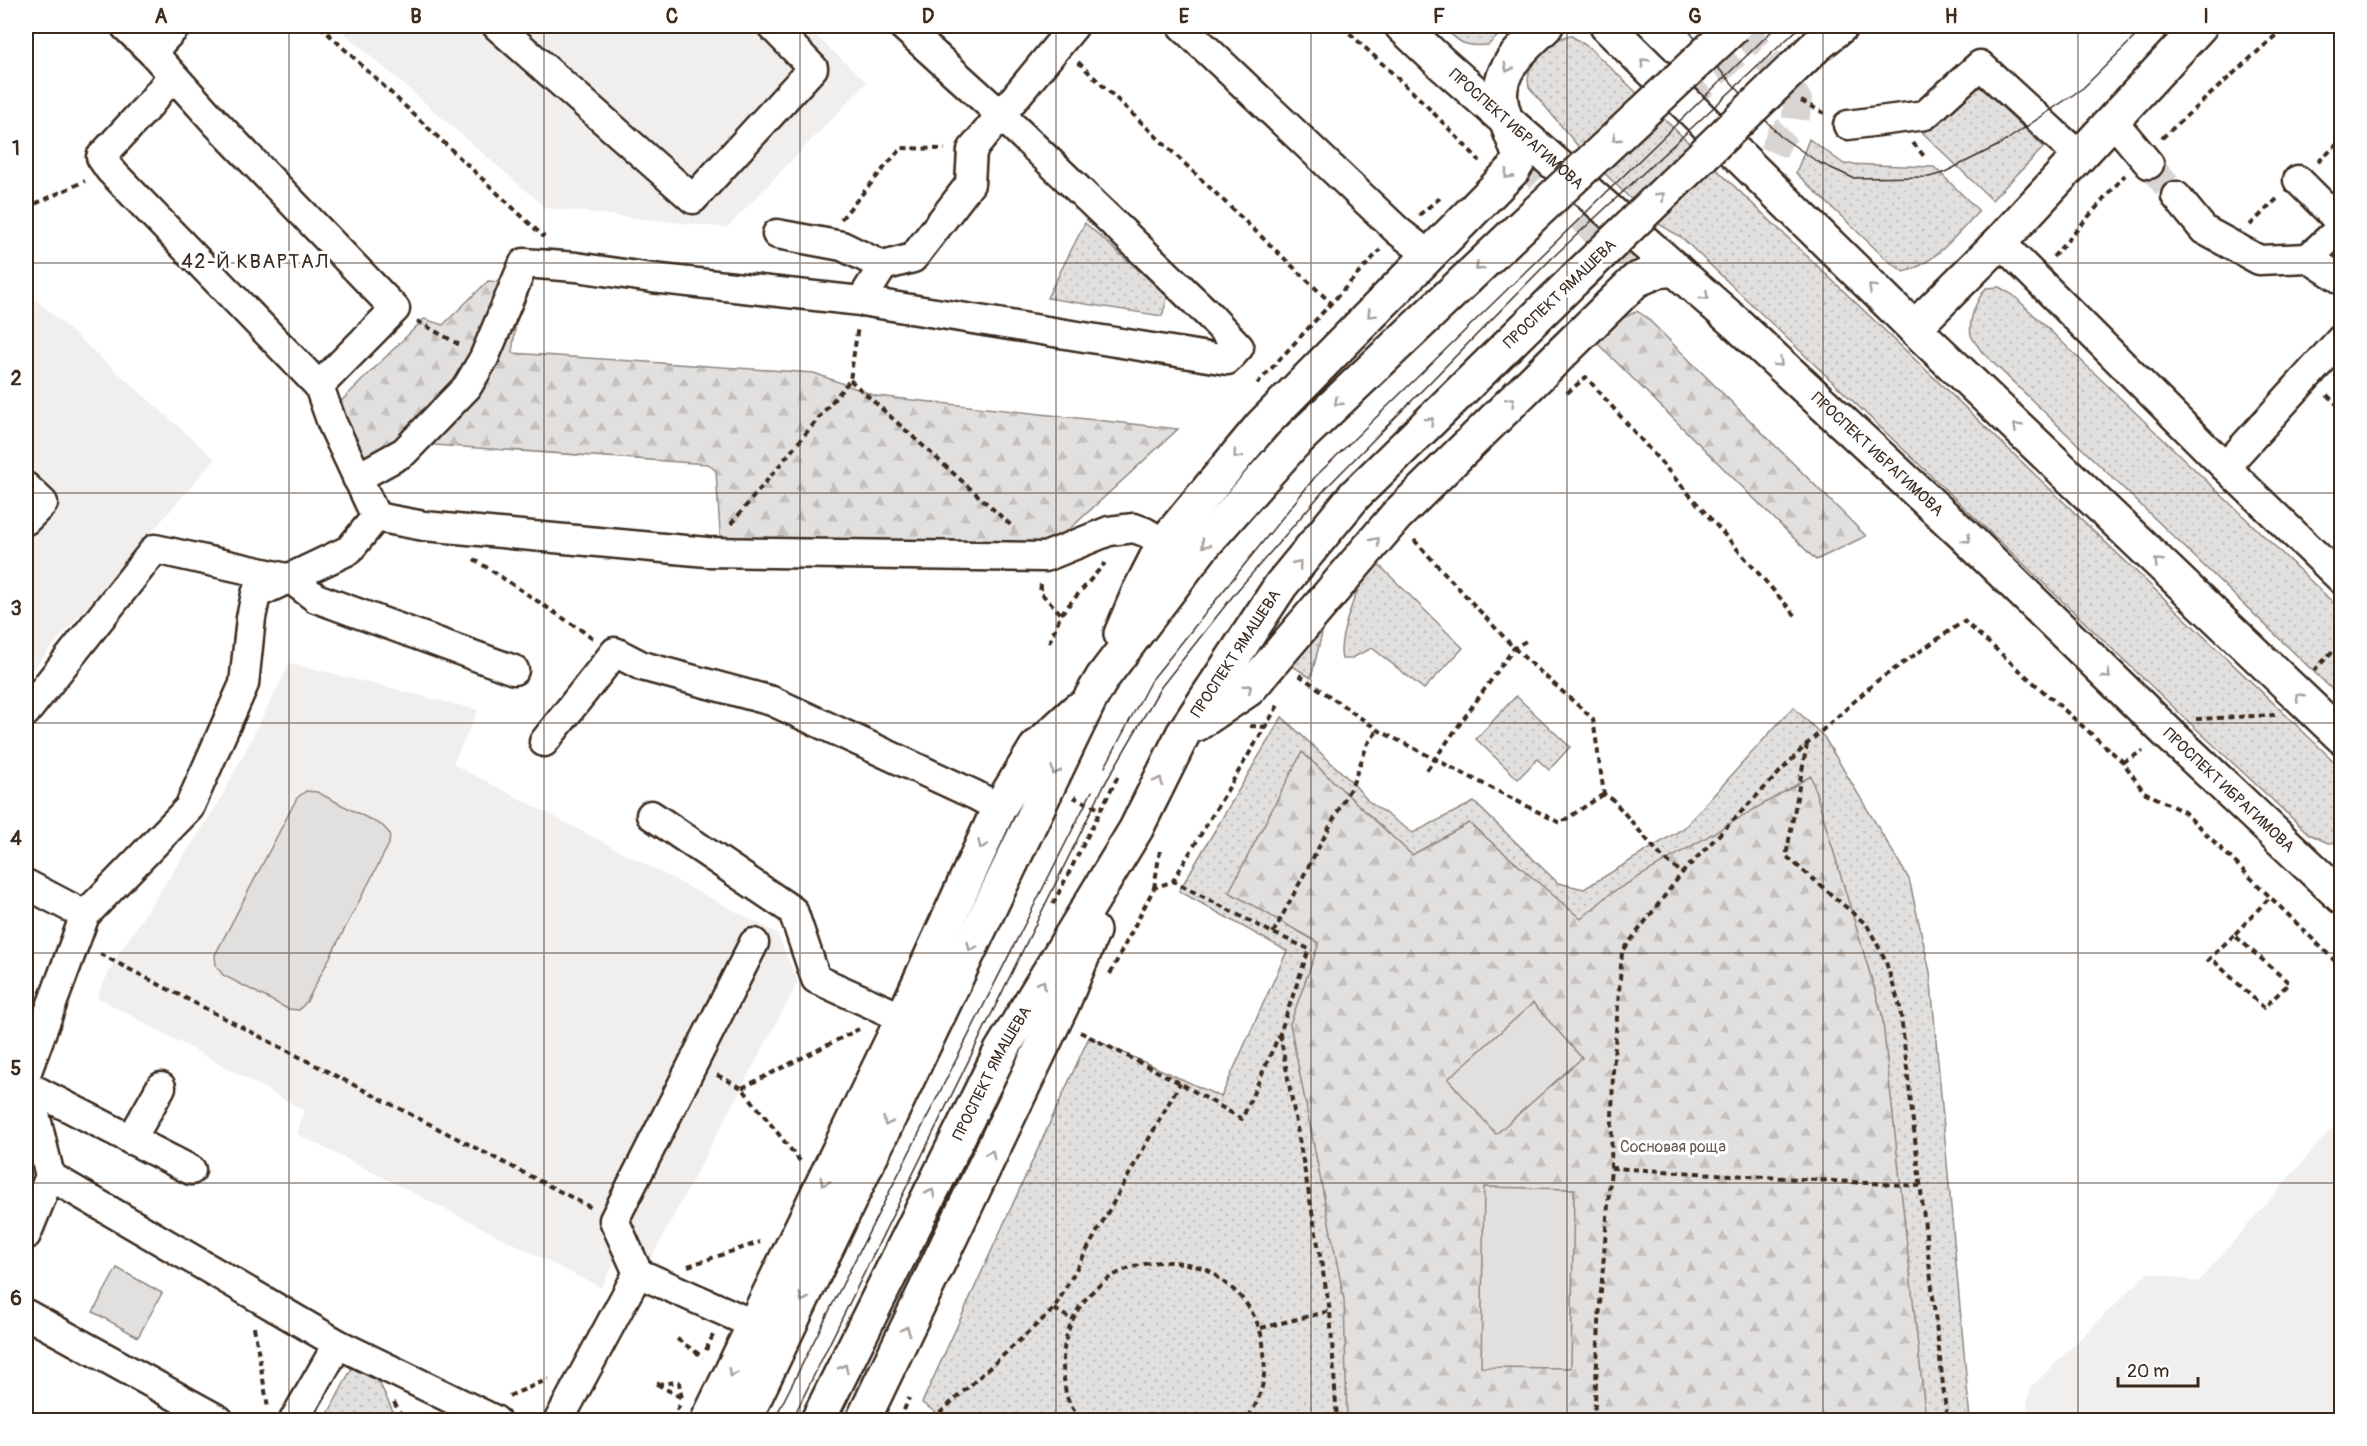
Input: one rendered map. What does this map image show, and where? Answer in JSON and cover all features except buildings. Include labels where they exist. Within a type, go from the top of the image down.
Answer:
[{"type":"main road","name":"ПРОСПЕКТ ИБРАГИМОВА","points":[[1402,26],[1736,323],[1963,534],[2171,736],[2341,896]]},
{"type":"main road","points":[[744,1420],[1096,688],[1138,592],[1164,543],[1262,425],[1513,170],[1520,159],[1501,102],[1501,84],[1508,64],[1546,26]]},
{"type":"main road","points":[[1607,26],[1914,328],[2342,737]]},
{"type":"main road","points":[[708,1420],[903,1018],[999,808],[1036,748],[1096,688],[1201,548],[1292,445],[1735,26]]},
{"type":"main road","name":"ПРОСПЕКТ ЯМАШЕВА","points":[[818,1420],[1001,1051],[1148,838],[1183,734],[1281,585],[1355,495],[1574,280],[1815,47],[1840,26]]},
{"type":"main road","points":[[1914,328],[2000,242],[2200,26]]},
{"type":"main road","points":[[1183,734],[1284,662],[1396,516],[1636,280],[1658,271],[1675,269]]},
{"type":"main road","points":[[863,1420],[1063,1003],[1148,838]]},
{"type":"lane","points":[[125,26],[153,52],[172,76],[395,309],[319,386]]},
{"type":"lane","points":[[153,52],[176,26]]},
{"type":"lane","points":[[496,26],[693,199],[813,68],[772,26]]},
{"type":"lane","points":[[357,478],[404,452],[467,387],[484,358],[524,263],[576,267],[652,278],[861,301],[1227,360],[1239,346],[1209,315],[1002,116],[903,26]]},
{"type":"lane","points":[[1182,26],[1398,231],[1430,256]]},
{"type":"lane","points":[[777,234],[842,246],[883,266],[913,258],[970,184],[972,150],[1066,35]]},
{"type":"lane","points":[[1848,125],[1925,115],[1980,64],[2079,156]]},
{"type":"lane","points":[[172,76],[149,105],[101,157],[110,170],[319,386],[332,423],[376,518]]},
{"type":"lane","points":[[2112,120],[2145,160]]},
{"type":"lane","points":[[2298,180],[2342,226],[2308,258]]},
{"type":"lane","points":[[2176,196],[2204,230],[2259,260],[2308,258],[2342,280]]},
{"type":"lane","points":[[2000,242],[2225,468],[2342,580]]},
{"type":"lane","points":[[861,301],[883,266]]},
{"type":"lane","points":[[2225,468],[2342,339]]},
{"type":"lane","points":[[26,487],[43,502],[26,520]]},
{"type":"lane","points":[[376,518],[424,526],[707,552],[1046,557],[1109,531],[1134,528],[1164,543]]},
{"type":"lane","points":[[26,1235],[50,1176],[27,1079],[85,915],[189,808],[244,684],[256,594],[349,550],[376,518]]},
{"type":"lane","points":[[26,712],[155,549],[291,579],[316,598],[514,670]]},
{"type":"lane","points":[[544,742],[615,652],[642,666],[772,701],[999,808]]},
{"type":"lane","points":[[651,815],[793,911],[816,979],[903,1018]]},
{"type":"lane","points":[[26,884],[85,915]]},
{"type":"lane","points":[[754,943],[614,1220],[644,1276],[756,1325]]},
{"type":"lane","points":[[27,1079],[131,1140],[191,1170]]},
{"type":"lane","points":[[131,1140],[160,1087]]},
{"type":"lane","points":[[50,1176],[338,1344],[485,1416]]},
{"type":"lane","points":[[559,1420],[591,1362],[644,1276]]},
{"type":"lane","points":[[26,1314],[219,1420]]},
{"type":"lane","points":[[294,1420],[338,1344]]},
{"type":"path","points":[[320,26],[576,267]]},
{"type":"path","points":[[1342,26],[1420,99],[1484,164]]},
{"type":"path","points":[[2052,258],[2145,160],[2286,26]]},
{"type":"path","points":[[1066,35],[1331,303]]},
{"type":"path","points":[[821,242],[901,148],[972,150]]},
{"type":"path","points":[[26,208],[110,170]]},
{"type":"path","points":[[707,552],[850,380],[861,301]]},
{"type":"path","points":[[395,309],[484,358]]},
{"type":"path","points":[[1559,399],[1586,377],[1796,616]]},
{"type":"path","points":[[850,380],[1046,557],[1040,592],[1061,614],[1049,643]]},
{"type":"path","points":[[1411,537],[1514,648],[1593,719],[1604,794],[1613,800],[1661,856],[1682,873]]},
{"type":"path","points":[[471,557],[615,652]]},
{"type":"path","points":[[1594,1420],[1611,1168],[1613,1071],[1622,952],[1682,873],[1808,744],[1878,681],[1964,621],[2123,762],[2144,792],[2184,812],[2342,968]]},
{"type":"path","points":[[1428,770],[1514,648],[1526,641]]},
{"type":"path","points":[[2123,762],[2171,736],[2196,719],[2275,715],[2342,641]]},
{"type":"path","points":[[1284,662],[1378,730],[1560,823],[1604,794]]},
{"type":"path","points":[[1154,888],[1173,881],[1267,727],[1280,702],[1284,662]]},
{"type":"path","points":[[1273,933],[1353,783],[1368,743],[1378,730]]},
{"type":"path","points":[[1808,744],[1786,856],[1867,925],[1885,959],[1900,1007],[1947,1420]]},
{"type":"path","points":[[1050,909],[1118,776]]},
{"type":"path","points":[[1078,795],[1075,798],[1100,809]]},
{"type":"path","points":[[1107,980],[1154,888],[1148,838]]},
{"type":"path","points":[[1080,1032],[1180,1083],[1242,1119],[1280,1033],[1309,950],[1173,881]]},
{"type":"path","points":[[2234,934],[2289,983],[2264,1008],[2215,962],[2208,960],[2271,896]]},
{"type":"path","points":[[114,961],[614,1220]]},
{"type":"path","points":[[1075,1043],[1085,1022]]},
{"type":"path","points":[[801,1161],[742,1088],[868,1025]]},
{"type":"path","points":[[1280,1033],[1330,1311],[1337,1420]]},
{"type":"path","points":[[932,1420],[1054,1309],[1180,1083]]},
{"type":"path","points":[[1611,1168],[1920,1186]]},
{"type":"path","points":[[644,1276],[761,1242]]},
{"type":"path","points":[[1081,1420],[1067,1397],[1061,1358],[1071,1319],[1095,1287],[1130,1266],[1169,1260],[1208,1270],[1240,1294],[1261,1328],[1266,1368],[1256,1407],[1246,1420]]},
{"type":"path","points":[[248,1292],[268,1409]]},
{"type":"path","points":[[1054,1309],[1071,1319]]},
{"type":"path","points":[[1261,1328],[1330,1311]]},
{"type":"path","points":[[677,1339],[703,1357]]},
{"type":"path","points":[[485,1416],[591,1362]]},
{"type":"path","points":[[679,1382],[682,1399],[674,1394],[657,1384],[679,1382]]},
{"type":"path","points":[[900,1420],[912,1391]]},
{"type":"shaded area","points":[[336,26],[805,26],[867,82],[727,228],[546,208]]},
{"type":"shaded area","points":[[26,291],[215,459],[26,677]]},
{"type":"shaded area","points":[[290,663],[478,710],[453,764],[777,933],[798,982],[647,1266],[620,1251],[601,1288],[297,1134],[304,1110],[97,997],[114,961],[218,804]]},
{"type":"shaded area","points":[[2341,1118],[2342,1418],[2340,1420],[2025,1420],[2030,1388],[2148,1272],[2198,1282]]},
{"type":"green space","points":[[1442,26],[1509,26],[1488,45],[1480,45],[1462,43]]},
{"type":"green space","points":[[1570,35],[1590,48],[2341,768],[2341,842],[2328,843],[2309,834],[1681,237],[1652,220],[1582,151],[1529,87],[1528,77],[1533,61],[1545,47]]},
{"type":"green space","points":[[1975,81],[2044,147],[1992,200],[1923,133]]},
{"type":"green space","points":[[1809,139],[1844,164],[1934,167],[1979,211],[1936,255],[1904,272],[1887,260],[1796,173]]},
{"type":"green space","points":[[1085,223],[1168,296],[1162,316],[1047,298]]},
{"type":"green space","points":[[488,281],[521,284],[512,353],[814,373],[876,396],[1178,429],[1047,550],[721,546],[716,471],[708,464],[420,444],[377,483],[322,420],[424,319],[443,325]]},
{"type":"green space","points":[[1999,287],[2013,295],[2341,610],[2341,698],[1982,352],[1971,335],[1972,316],[1986,288]]},
{"type":"green space","points":[[1637,311],[1646,317],[1866,536],[1816,560],[1597,343],[1623,318]]},
{"type":"green space","points":[[1372,558],[1463,648],[1424,689],[1372,648],[1350,659],[1342,659],[1341,649],[1346,623]]},
{"type":"green space","points":[[1327,613],[1311,678],[1288,663]]},
{"type":"green space","points":[[1516,696],[1570,747],[1549,770],[1537,759],[1518,779],[1476,739]]},
{"type":"green space","name":"Сосновая роща","points":[[1793,707],[1824,737],[1909,879],[1930,972],[1970,1420],[947,1420],[922,1403],[1089,1037],[1221,1097],[1287,951],[1179,891],[1282,717],[1353,783],[1368,801],[1413,833],[1474,802],[1558,883],[1584,889],[1684,828]]},
{"type":"green space","name":"Сосновая роща","points":[[1302,752],[1412,855],[1469,823],[1581,919],[1611,893],[1811,776],[1882,1014],[1926,1420],[1347,1420],[1344,1299],[1290,1024],[1319,943],[1229,892]]},
{"type":"green space","points":[[306,791],[317,792],[383,826],[390,834],[389,844],[307,1001],[299,1010],[288,1009],[223,975],[216,966],[215,955],[297,798]]},
{"type":"green space","points":[[1533,1003],[1582,1058],[1496,1134],[1448,1079]]},
{"type":"green space","points":[[1484,1187],[1574,1189],[1571,1368],[1481,1367]]},
{"type":"green space","points":[[117,1268],[162,1293],[138,1337],[93,1312]]},
{"type":"green space","points":[[356,1360],[380,1384],[397,1420],[325,1420]]},
{"type":"tunnel","points":[[1742,26],[1798,100],[1795,123],[1780,136],[1762,180]]},
{"type":"tunnel","points":[[1684,102],[1752,39]]},
{"type":"tunnel","points":[[1520,159],[1619,255],[1619,265]]},
{"type":"tunnel","points":[[2149,164],[2176,196]]},
{"type":"tram line","points":[[1688,26],[1689,31],[1719,69],[1780,136],[1818,162],[1853,178],[1929,177],[1943,173],[2001,144],[2083,88],[2146,26]]},
{"type":"tram line","points":[[1105,767],[1150,682],[1315,477],[1777,26]]},
{"type":"tram line","points":[[792,1420],[1103,787],[1161,687],[1236,592],[1326,488],[1552,258],[1801,26]]},
{"type":"tram line","points":[[774,1420],[1092,791]]},
{"type":"district","name":"42-Й КВАРТАЛ","points":[[255,261]]}]
